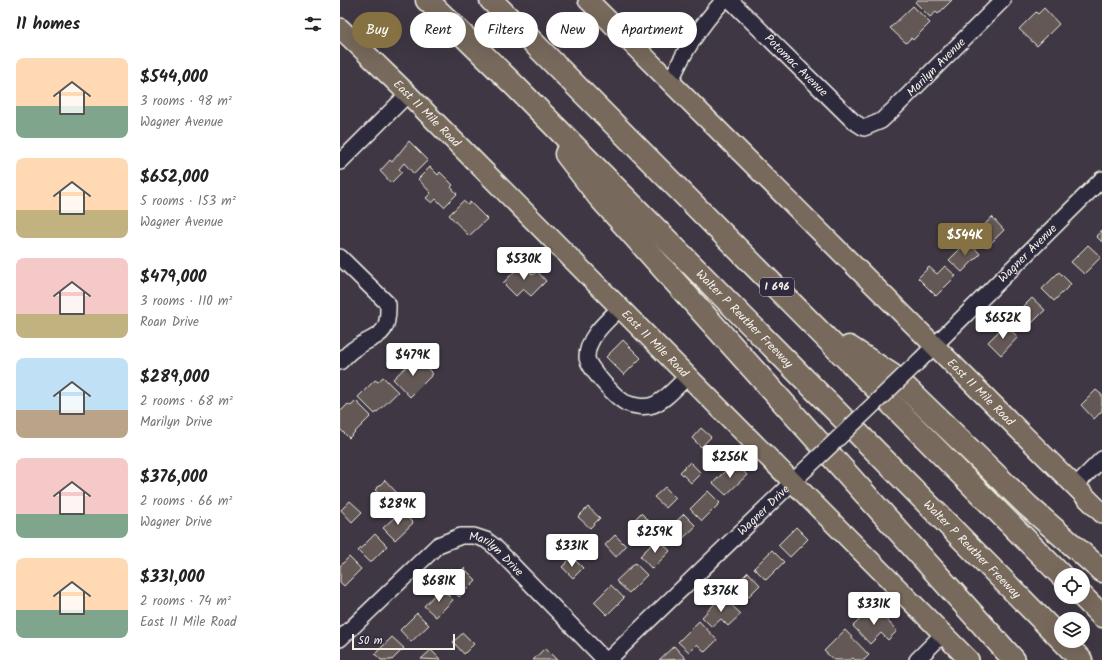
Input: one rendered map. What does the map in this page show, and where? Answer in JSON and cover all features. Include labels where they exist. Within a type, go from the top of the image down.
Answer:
[{"type":"highway","name":"Walter P Reuther Freeway","points":[[427,0],[515,86],[1054,632]]},
{"type":"highway","name":"I 696","points":[[491,0],[813,323],[1054,568]]},
{"type":"highway","points":[[515,86],[599,197],[1014,660]]},
{"type":"highway","points":[[813,323],[895,377],[1028,506],[1102,571]]},
{"type":"highway","points":[[1090,604],[1102,616]]},
{"type":"highway","name":"Walter P Reuther Freeway","points":[[1070,648],[1081,660]]},
{"type":"main road","name":"East 11 Mile Road","points":[[588,0],[1102,513]]},
{"type":"main road","name":"East 11 Mile Road","points":[[340,28],[408,94],[688,376],[800,476],[943,634],[969,660]]},
{"type":"street","points":[[670,81],[690,42],[705,20],[724,0]]},
{"type":"street","name":"Potomac Avenue","points":[[730,0],[853,121],[864,128]]},
{"type":"street","name":"Marilyn Avenue","points":[[864,128],[881,120],[895,108],[1003,0]]},
{"type":"street","points":[[340,162],[408,94]]},
{"type":"street","name":"Wagner Avenue","points":[[919,361],[1102,179]]},
{"type":"street","points":[[340,257],[388,304],[389,316],[386,326],[379,336],[353,349],[340,362]]},
{"type":"street","points":[[620,308],[596,332],[589,346],[587,356],[588,365],[611,390],[625,402],[638,406],[652,406],[662,400],[688,376]]},
{"type":"street","name":"Wagner Drive","points":[[607,660],[919,361]]},
{"type":"street","points":[[1075,486],[1102,459]]},
{"type":"street","name":"Marilyn Drive","points":[[340,639],[438,545],[461,536],[474,536],[486,540],[494,546],[607,660]]},
{"type":"street","points":[[917,660],[943,634]]},
{"type":"building","points":[[917,0],[952,0],[938,14],[936,12],[930,17],[915,2]]},
{"type":"building","points":[[913,6],[930,23],[913,40],[911,38],[906,43],[890,28]]},
{"type":"building","points":[[1044,8],[1059,24],[1037,46],[1019,29],[1036,12],[1038,14]]},
{"type":"building","points":[[409,141],[428,160],[414,174],[404,163],[399,169],[402,172],[391,183],[380,171],[390,160],[392,162]]},
{"type":"building","points":[[430,167],[438,175],[440,172],[453,185],[451,187],[457,194],[444,207],[436,199],[432,203],[426,198],[431,193],[418,179]]},
{"type":"building","points":[[463,201],[468,205],[470,202],[487,219],[469,236],[449,215]]},
{"type":"building","points":[[992,217],[1004,230],[987,247],[975,235]]},
{"type":"building","points":[[1102,230],[1102,242],[1096,236]]},
{"type":"building","points":[[968,241],[980,254],[962,272],[949,260]]},
{"type":"building","points":[[1088,245],[1101,257],[1084,274],[1071,262]]},
{"type":"building","points":[[522,264],[533,275],[537,271],[546,281],[531,296],[523,289],[516,296],[503,283]]},
{"type":"building","points":[[945,266],[956,276],[936,296],[918,278],[929,267],[937,274]]},
{"type":"building","points":[[1059,272],[1071,284],[1054,301],[1042,289]]},
{"type":"building","points":[[1032,298],[1045,310],[1027,328],[1015,315]]},
{"type":"building","points":[[1005,325],[1018,337],[1001,355],[988,342]]},
{"type":"building","points":[[623,340],[641,358],[624,375],[606,357]]},
{"type":"building","points":[[418,359],[433,374],[410,397],[393,379],[410,363],[413,365]]},
{"type":"building","points":[[383,377],[398,392],[375,414],[358,397],[375,380],[378,382]]},
{"type":"building","points":[[1096,390],[1102,395],[1102,411],[1094,419],[1081,405]]},
{"type":"building","points":[[356,401],[371,416],[349,438],[340,429],[340,412],[348,404],[351,406]]},
{"type":"building","points":[[701,428],[711,437],[701,447],[692,438]]},
{"type":"building","points":[[690,462],[701,473],[691,483],[680,472]]},
{"type":"building","points":[[734,462],[747,475],[726,495],[713,483]]},
{"type":"building","points":[[385,480],[396,492],[387,501],[375,490]]},
{"type":"building","points":[[665,487],[676,498],[666,508],[654,497]]},
{"type":"building","points":[[708,491],[720,503],[702,521],[690,509]]},
{"type":"building","points":[[350,501],[362,512],[352,522],[341,510]]},
{"type":"building","points":[[588,507],[600,518],[590,528],[578,517]]},
{"type":"building","points":[[401,511],[413,523],[395,540],[383,528]]},
{"type":"building","points":[[641,513],[652,524],[642,534],[631,523]]},
{"type":"building","points":[[684,514],[696,526],[677,544],[665,532]]},
{"type":"building","points":[[796,527],[808,539],[790,557],[778,545]]},
{"type":"building","points":[[375,534],[387,546],[370,563],[358,551]]},
{"type":"building","points":[[615,535],[626,546],[616,557],[605,545]]},
{"type":"building","points":[[658,538],[670,551],[652,569],[640,556]]},
{"type":"building","points":[[772,550],[784,562],[766,580],[754,568]]},
{"type":"building","points":[[349,557],[361,569],[344,586],[340,582],[340,566]]},
{"type":"building","points":[[572,557],[583,568],[573,578],[562,567]]},
{"type":"building","points":[[635,563],[647,575],[629,593],[616,581]]},
{"type":"building","points":[[464,568],[476,580],[459,597],[447,585]]},
{"type":"building","points":[[748,572],[760,585],[742,603],[730,590]]},
{"type":"building","points":[[611,585],[624,598],[607,615],[594,602]]},
{"type":"building","points":[[441,588],[453,600],[436,617],[424,606]]},
{"type":"building","points":[[722,596],[741,614],[728,626],[721,619],[712,627],[702,617]]},
{"type":"building","points":[[874,606],[897,631],[888,640],[881,633],[870,644],[853,626]]},
{"type":"building","points":[[417,613],[429,625],[411,642],[400,630]]},
{"type":"building","points":[[699,621],[717,640],[705,652],[697,644],[689,652],[678,642]]},
{"type":"building","points":[[845,630],[869,655],[864,660],[855,660],[853,658],[850,660],[834,660],[824,651]]},
{"type":"building","points":[[463,633],[474,644],[464,654],[453,642]]},
{"type":"building","points":[[392,637],[404,648],[392,660],[381,660],[375,654]]},
{"type":"building","points":[[674,646],[686,659],[659,660]]},
{"type":"building","points":[[545,648],[557,660],[533,660]]},
{"type":"building","points":[[431,650],[441,660],[421,659]]}]
